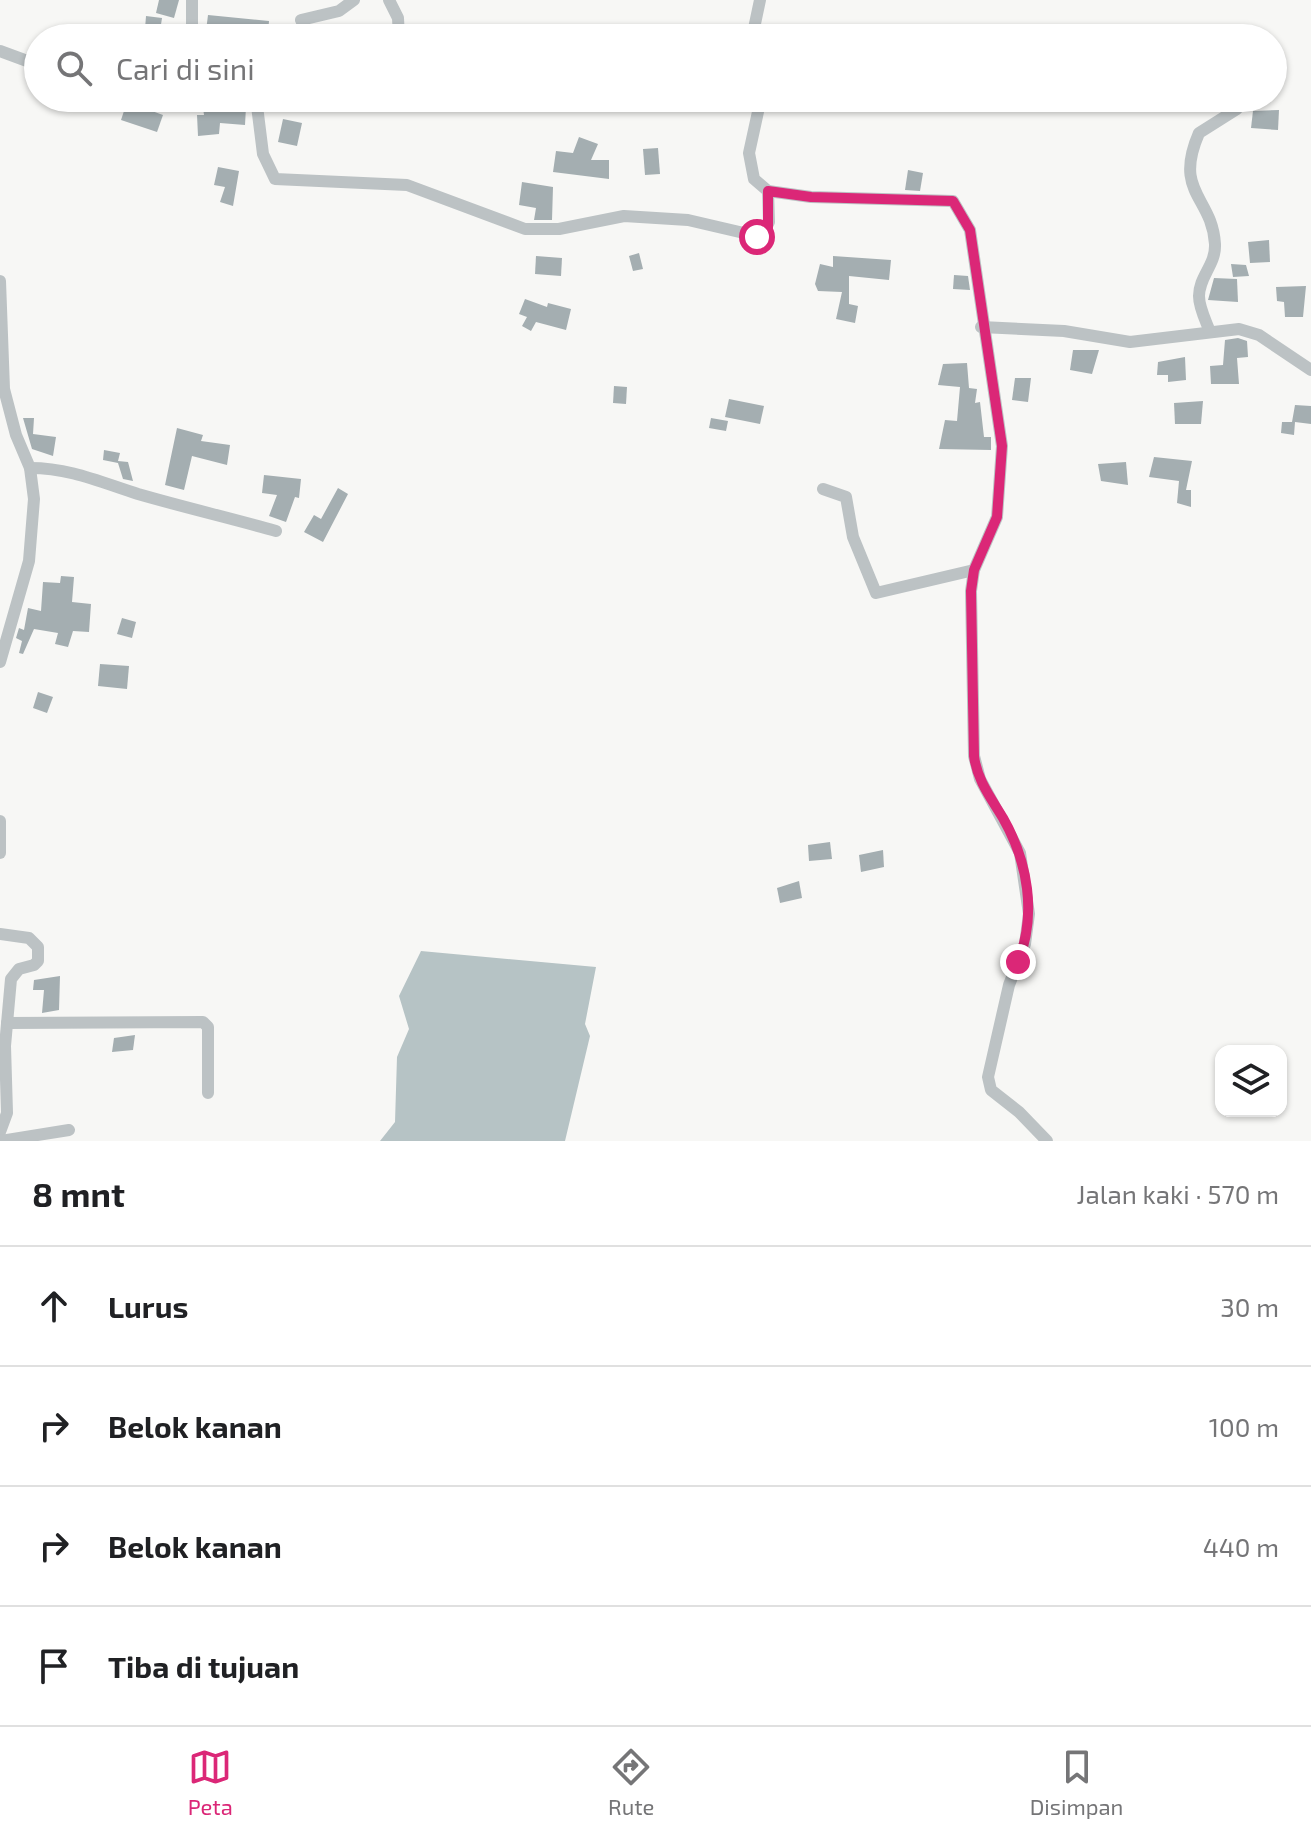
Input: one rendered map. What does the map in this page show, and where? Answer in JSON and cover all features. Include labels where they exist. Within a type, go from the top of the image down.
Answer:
[{"type":"street","points":[[192,0],[192,24]]},
{"type":"street","points":[[301,20],[339,11],[354,0]]},
{"type":"street","points":[[389,0],[398,24]]},
{"type":"street","points":[[755,24],[760,0]]},
{"type":"street","points":[[0,51],[24,60]]},
{"type":"street","points":[[258,112],[267,170],[275,179],[407,185],[525,229],[559,229],[624,216],[688,220],[761,237],[769,222],[768,191]]},
{"type":"street","points":[[758,112],[749,153],[754,179],[768,191],[811,197],[953,201],[970,230],[981,327],[1002,446],[997,517],[974,570],[970,646],[976,768],[1020,853],[1029,914],[1025,944],[1009,985],[988,1077],[991,1090],[1019,1112],[1047,1141]]},
{"type":"street","points":[[1210,332],[1199,295],[1206,273],[1215,261],[1215,240],[1193,192],[1189,168],[1199,133],[1232,112]]},
{"type":"street","points":[[0,281],[4,389],[10,417],[30,468],[34,499],[32,541],[0,662]]},
{"type":"street","points":[[981,327],[1064,331],[1130,342],[1239,329],[1259,335],[1311,370]]},
{"type":"street","points":[[30,468],[57,468],[84,474],[135,493],[276,531]]},
{"type":"street","points":[[823,489],[846,497],[853,537],[876,593],[974,570]]},
{"type":"street","points":[[0,821],[0,853]]},
{"type":"street","points":[[0,934],[29,938],[38,947],[38,961],[19,969],[11,979],[7,1023],[7,1113],[0,1132]]},
{"type":"street","points":[[7,1023],[203,1022],[208,1027],[208,1093]]},
{"type":"street","points":[[0,1141],[69,1130]]},
{"type":"shaded area","points":[[421,951],[596,967],[585,1024],[590,1036],[565,1141],[380,1141],[395,1122],[397,1057],[409,1029],[399,996]]},
{"type":"building","points":[[159,0],[179,0],[174,18],[156,13]]},
{"type":"building","points":[[208,15],[269,21],[269,24],[207,24]]},
{"type":"building","points":[[146,16],[162,18],[161,24],[145,24]]},
{"type":"building","points":[[124,112],[163,115],[157,132],[121,120]]},
{"type":"building","points":[[204,112],[246,112],[245,125],[220,123],[219,134],[198,136],[197,115],[204,115]]},
{"type":"building","points":[[1253,112],[1279,112],[1278,130],[1251,128]]},
{"type":"building","points":[[283,119],[302,123],[297,146],[278,142]]},
{"type":"building","points":[[579,137],[598,144],[591,160],[609,160],[609,179],[553,172],[556,151],[573,153]]},
{"type":"building","points":[[658,148],[660,174],[645,175],[643,149]]},
{"type":"building","points":[[218,167],[239,171],[233,206],[220,202],[225,187],[214,185]]},
{"type":"building","points":[[908,170],[923,173],[920,191],[905,190]]},
{"type":"building","points":[[522,182],[553,187],[552,220],[534,220],[536,208],[519,205]]},
{"type":"building","points":[[1269,240],[1270,262],[1250,263],[1248,242]]},
{"type":"building","points":[[639,253],[643,269],[633,271],[629,256]]},
{"type":"building","points":[[536,256],[562,258],[561,276],[535,274]]},
{"type":"building","points":[[833,256],[891,260],[889,280],[849,276],[849,304],[858,306],[855,323],[836,319],[842,292],[818,291],[815,284],[820,264],[833,267]]},
{"type":"building","points":[[1231,264],[1246,265],[1249,276],[1233,277]]},
{"type":"building","points":[[954,275],[968,276],[970,290],[953,289]]},
{"type":"building","points":[[1214,278],[1237,279],[1238,302],[1208,300]]},
{"type":"building","points":[[1306,286],[1303,317],[1285,317],[1284,302],[1277,301],[1276,287]]},
{"type":"building","points":[[525,299],[547,307],[548,303],[571,309],[566,330],[536,322],[531,331],[522,326],[527,317],[519,314]]},
{"type":"building","points":[[1238,338],[1247,341],[1248,357],[1237,358],[1239,384],[1211,384],[1210,366],[1223,365],[1225,340]]},
{"type":"building","points":[[1073,350],[1099,350],[1092,374],[1070,370]]},
{"type":"building","points":[[1185,357],[1186,380],[1168,382],[1168,375],[1157,375],[1158,362]]},
{"type":"building","points":[[967,363],[969,388],[977,389],[975,403],[980,402],[984,437],[991,437],[991,450],[939,449],[945,420],[957,421],[960,387],[938,385],[943,364]]},
{"type":"building","points":[[1015,378],[1031,378],[1028,402],[1012,400]]},
{"type":"building","points":[[614,386],[627,387],[626,404],[613,403]]},
{"type":"building","points":[[729,399],[764,406],[760,424],[725,417]]},
{"type":"building","points":[[1203,401],[1201,424],[1175,424],[1174,403]]},
{"type":"building","points":[[1295,405],[1311,406],[1311,424],[1295,422],[1294,435],[1281,433],[1282,422],[1292,422]]},
{"type":"building","points":[[23,418],[34,418],[33,434],[56,437],[53,456],[32,449]]},
{"type":"building","points":[[711,418],[728,421],[726,431],[709,428]]},
{"type":"building","points":[[177,428],[203,435],[201,441],[230,445],[227,465],[192,456],[184,490],[165,485]]},
{"type":"building","points":[[104,450],[120,453],[118,461],[128,462],[133,481],[123,479],[118,463],[103,460]]},
{"type":"building","points":[[1154,457],[1192,461],[1186,490],[1191,490],[1191,507],[1177,503],[1179,481],[1149,477]]},
{"type":"building","points":[[1126,462],[1128,485],[1101,481],[1098,464]]},
{"type":"building","points":[[264,475],[301,479],[299,498],[295,497],[286,522],[269,516],[277,495],[262,493]]},
{"type":"building","points":[[338,488],[348,494],[323,542],[304,532],[314,515],[321,519]]},
{"type":"building","points":[[61,576],[74,577],[72,602],[91,604],[89,632],[73,631],[68,647],[55,644],[58,633],[34,629],[23,654],[19,653],[22,641],[16,638],[19,628],[24,630],[28,608],[41,611],[43,582],[60,583]]},
{"type":"building","points":[[122,618],[136,622],[132,638],[117,634]]},
{"type":"building","points":[[100,664],[129,666],[127,689],[98,686]]},
{"type":"building","points":[[38,692],[53,697],[47,713],[33,708]]},
{"type":"building","points":[[830,842],[832,859],[809,861],[808,845]]},
{"type":"building","points":[[883,850],[884,867],[861,872],[859,855]]},
{"type":"building","points":[[799,881],[802,898],[780,903],[777,888]]},
{"type":"building","points":[[60,976],[59,1010],[42,1013],[44,990],[33,990],[34,980]]},
{"type":"building","points":[[135,1035],[133,1050],[112,1052],[114,1038]]},
{"type":"route","points":[[757,237],[768,230],[768,191],[811,197],[953,201],[970,230],[981,327],[1002,446],[995,529],[974,570],[971,591],[974,756],[980,779],[1013,837],[1024,870],[1029,914],[1025,944],[1018,962]]}]
